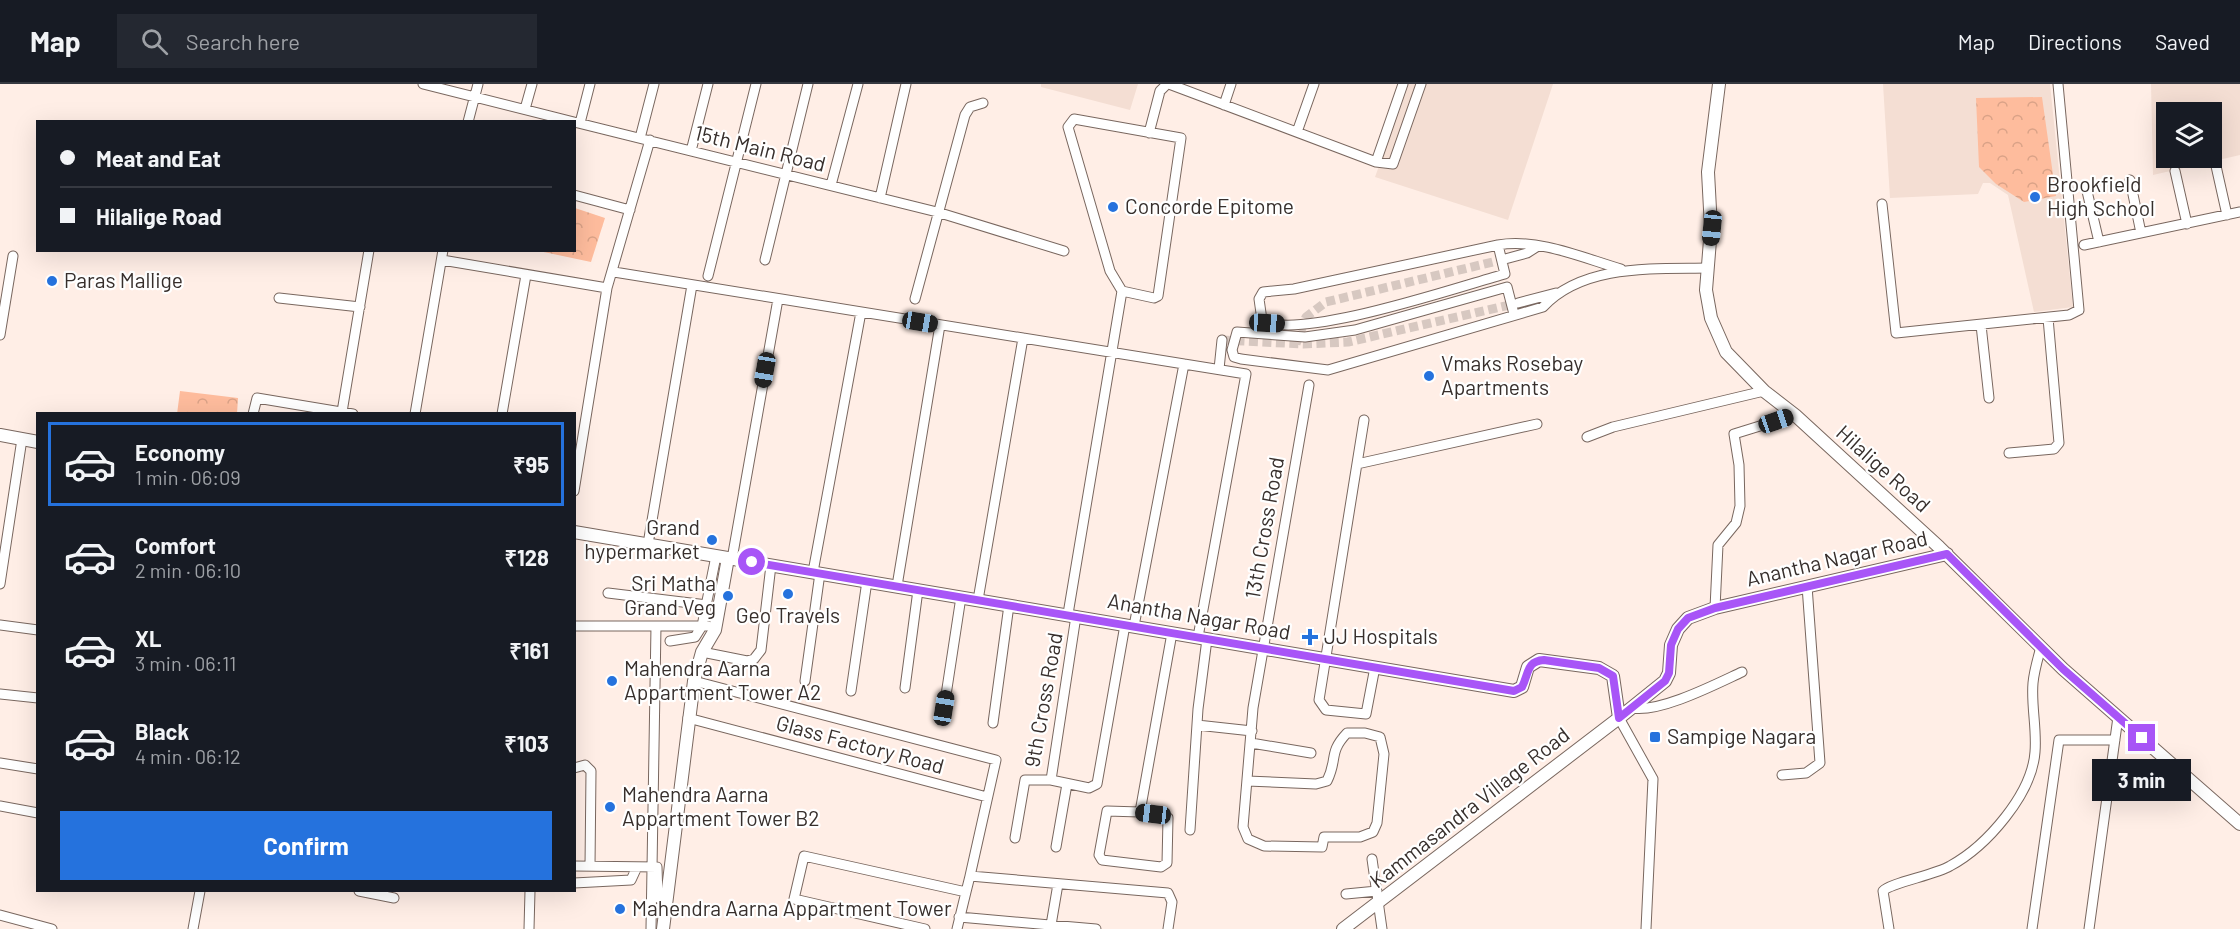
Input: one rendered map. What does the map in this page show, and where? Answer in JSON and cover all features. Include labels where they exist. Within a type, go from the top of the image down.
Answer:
[{"type":"street","name":"15th Main Road","points":[[423,84],[568,120]]},
{"type":"street","points":[[468,120],[478,84]]},
{"type":"street","points":[[525,109],[532,84]]},
{"type":"street","points":[[576,122],[590,84]]},
{"type":"street","points":[[576,479],[608,288],[630,210],[654,84]]},
{"type":"street","points":[[692,151],[708,84]]},
{"type":"street","points":[[708,276],[756,84]]},
{"type":"street","points":[[765,260],[788,175],[808,84]]},
{"type":"street","points":[[831,185],[858,84]]},
{"type":"street","points":[[880,198],[906,84]]},
{"type":"street","points":[[1149,133],[1160,91],[1168,84],[1376,162],[1393,164],[1421,84]]},
{"type":"street","points":[[1224,105],[1231,84]]},
{"type":"street","points":[[1297,132],[1314,84]]},
{"type":"street","points":[[1376,162],[1403,84]]},
{"type":"street","name":"Hilalige Road","points":[[1719,84],[1708,172],[1712,228],[1708,268],[1708,305],[1715,329],[1726,352],[1764,391],[1795,415],[1947,554],[2041,647],[2240,824]]},
{"type":"street","points":[[1882,204],[1896,333],[2048,318],[2069,315],[2079,310],[2058,84]]},
{"type":"street","points":[[915,299],[965,115],[970,107],[983,103]]},
{"type":"street","points":[[1074,120],[1149,133],[1181,138],[1158,296],[1154,298],[1122,291],[1110,270],[1068,127],[1074,120]]},
{"type":"street","name":"15th Main Road","points":[[576,122],[937,212],[1064,251]]},
{"type":"street","points":[[2216,168],[2227,215]]},
{"type":"street","points":[[2175,171],[2187,224]]},
{"type":"street","points":[[2130,180],[2141,233]]},
{"type":"street","points":[[2086,187],[2099,242]]},
{"type":"street","points":[[576,196],[630,210]]},
{"type":"street","points":[[2084,245],[2240,212]]},
{"type":"street","points":[[1498,245],[1505,274],[1357,315],[1303,325],[1267,323],[1262,320],[1259,299],[1263,292],[1294,289],[1498,245],[1510,243],[1538,246],[1622,269],[1708,268]]},
{"type":"street","points":[[1505,259],[1527,253],[1538,246]]},
{"type":"street","points":[[254,412],[257,398],[342,412],[369,252]]},
{"type":"street","points":[[415,412],[442,255],[526,275],[608,288]]},
{"type":"street","points":[[0,335],[13,256]]},
{"type":"street","points":[[1518,303],[1622,269]]},
{"type":"street","points":[[614,272],[1246,374],[1203,638],[1190,830]]},
{"type":"street","points":[[502,412],[526,275]]},
{"type":"street","points":[[648,544],[692,285]]},
{"type":"street","points":[[1514,314],[1507,287],[1355,330],[1305,337],[1236,332],[1233,350],[1234,357],[1328,370],[1542,307],[1556,292]]},
{"type":"street","name":"9th Cross Road","points":[[1015,838],[1025,780],[1051,780],[1072,615],[1122,291]]},
{"type":"street","points":[[279,298],[360,307]]},
{"type":"street","points":[[663,929],[694,681],[702,652],[716,626],[725,557],[778,299]]},
{"type":"street","points":[[805,681],[816,573],[861,312]]},
{"type":"street","points":[[2009,453],[2054,449],[2059,442],[2048,318]]},
{"type":"street","points":[[1285,335],[1286,324]]},
{"type":"street","points":[[897,586],[940,325]]},
{"type":"street","points":[[1981,325],[1989,398]]},
{"type":"street","points":[[978,600],[1023,338]]},
{"type":"street","points":[[1219,369],[1222,340]]},
{"type":"street","points":[[1051,780],[1089,788],[1097,784],[1184,364]]},
{"type":"street","name":"13th Cross Road","points":[[1247,781],[1316,784],[1327,781],[1331,772],[1335,746],[1347,733],[1365,733],[1380,738],[1384,754],[1377,823],[1373,832],[1360,837],[1324,837],[1322,847],[1264,846],[1248,839],[1244,827],[1247,781],[1261,648],[1309,385]]},
{"type":"street","points":[[1587,437],[1613,427],[1764,391]]},
{"type":"street","points":[[1715,608],[1718,545],[1736,523],[1740,506],[1739,465],[1734,434],[1795,415]]},
{"type":"street","points":[[1364,420],[1319,700],[1326,711],[1366,714],[1375,667]]},
{"type":"street","points":[[1357,464],[1537,424]]},
{"type":"street","points":[[0,435],[36,442]]},
{"type":"street","points":[[0,584],[22,439]]},
{"type":"street","name":"Anantha Nagar Road","points":[[576,532],[1514,691],[1522,687],[1528,667],[1535,661],[1544,660],[1599,668],[1613,676],[1619,718],[1667,678],[1671,645],[1682,623],[1695,615],[1715,608],[1947,554]]},
{"type":"street","points":[[670,641],[695,638],[702,626],[707,605],[725,557]]},
{"type":"street","points":[[702,652],[747,661],[754,659],[761,650],[771,565]]},
{"type":"street","points":[[851,691],[867,581]]},
{"type":"street","points":[[1782,775],[1806,773],[1820,763],[1807,586]]},
{"type":"street","points":[[904,688],[918,590]]},
{"type":"street","points":[[608,593],[707,605]]},
{"type":"street","points":[[944,708],[962,597]]},
{"type":"street","points":[[993,723],[1009,605]]},
{"type":"street","points":[[0,625],[36,630]]},
{"type":"street","points":[[576,626],[716,626]]},
{"type":"street","points":[[651,929],[650,866],[656,626]]},
{"type":"street","points":[[1140,812],[1172,633]]},
{"type":"street","points":[[1889,929],[1882,891],[1887,885],[1913,881],[1951,866],[1998,825],[2012,808],[2032,770],[2035,751],[2033,682],[2041,647]]},
{"type":"street","points":[[1632,708],[1643,710],[1698,692],[1742,672]]},
{"type":"street","name":"Glass Factory Road","points":[[688,718],[987,797],[996,760],[694,681]]},
{"type":"street","points":[[0,694],[36,698]]},
{"type":"street","points":[[2089,929],[2118,717]]},
{"type":"street","points":[[1619,718],[1653,779],[1646,929]]},
{"type":"street","name":"Kammasandra Village Road","points":[[1343,929],[1378,897],[1619,718]]},
{"type":"street","points":[[1197,726],[1252,731]]},
{"type":"street","points":[[2032,929],[2059,740],[2115,741]]},
{"type":"street","points":[[1251,744],[1311,753]]},
{"type":"street","points":[[0,763],[36,769]]},
{"type":"street","points":[[576,767],[585,765],[591,771],[590,866]]},
{"type":"street","points":[[1056,847],[1067,784]]},
{"type":"street","points":[[957,929],[987,797]]},
{"type":"street","points":[[0,806],[36,813]]},
{"type":"street","points":[[1107,811],[1140,812],[1168,818],[1165,866],[1106,863],[1099,855],[1107,811]]},
{"type":"street","points":[[926,929],[794,899],[804,856],[966,892]]},
{"type":"street","points":[[1372,858],[1382,929]]},
{"type":"street","points":[[576,866],[657,867],[659,870],[658,897],[666,900]]},
{"type":"street","points":[[576,883],[631,880],[637,867]]},
{"type":"street","points":[[970,876],[1168,893],[1172,902],[1168,929]]},
{"type":"street","points":[[1051,925],[1058,884]]},
{"type":"street","points":[[193,929],[200,892]]},
{"type":"street","points":[[365,892],[394,897]]},
{"type":"street","points":[[529,929],[530,892]]},
{"type":"street","points":[[1346,894],[1378,897]]},
{"type":"street","points":[[0,915],[52,929]]},
{"type":"street","points":[[959,917],[1096,929]]},
{"type":"shaded area","points":[[1041,84],[1138,84],[1130,110],[1041,87]]},
{"type":"shaded area","points":[[1409,84],[1553,84],[1508,220],[1375,177]]},
{"type":"shaded area","name":"Brookfield High School","points":[[1883,84],[2050,84],[2073,307],[2034,312],[2008,195],[1990,183],[1983,183],[1978,194],[1890,198]]},
{"type":"shaded area","points":[[2151,84],[2240,84],[2240,155],[2222,159],[2222,102],[2156,102],[2156,168],[2183,168],[2153,175]]},
{"type":"green space","points":[[2042,97],[2056,196],[2024,202],[1996,184],[1979,167],[1976,98]]},
{"type":"green space","points":[[576,208],[605,218],[591,262],[544,252],[576,252]]},
{"type":"green space","points":[[180,391],[238,398],[237,412],[177,412]]},
{"type":"tunnel","points":[[1296,344],[1306,317],[1326,302],[1505,259]]},
{"type":"tunnel","points":[[1222,340],[1303,344],[1348,342],[1518,303]]},
{"type":"place","name":"Brookfield High School","points":[[2035,197]]},
{"type":"place","name":"Concorde Epitome","points":[[1113,207]]},
{"type":"place","name":"Paras Mallige","points":[[52,281]]},
{"type":"place","name":"Vmaks Rosebay Apartments","points":[[1429,376]]},
{"type":"place","name":"Grand hypermarket","points":[[712,540]]},
{"type":"place","name":"Geo Travels","points":[[788,594]]},
{"type":"place","name":"Sri Matha Grand Veg","points":[[728,596]]},
{"type":"place","name":"JJ Hospitals","points":[[1310,637]]},
{"type":"place","name":"Mahendra Aarna Appartment Tower A2","points":[[612,681]]},
{"type":"place","name":"Sampige Nagara","points":[[1655,737]]},
{"type":"place","name":"Mahendra Aarna Appartment Tower B2","points":[[610,807]]},
{"type":"place","name":"Mahendra Aarna Appartment Tower","points":[[620,909]]},
{"type":"route","points":[[752,562],[1514,691],[1522,687],[1528,667],[1535,661],[1544,660],[1599,668],[1608,671],[1613,676],[1619,718],[1665,681],[1669,673],[1671,645],[1682,623],[1688,618],[1715,608],[1947,554],[2063,669],[2142,738]]}]
